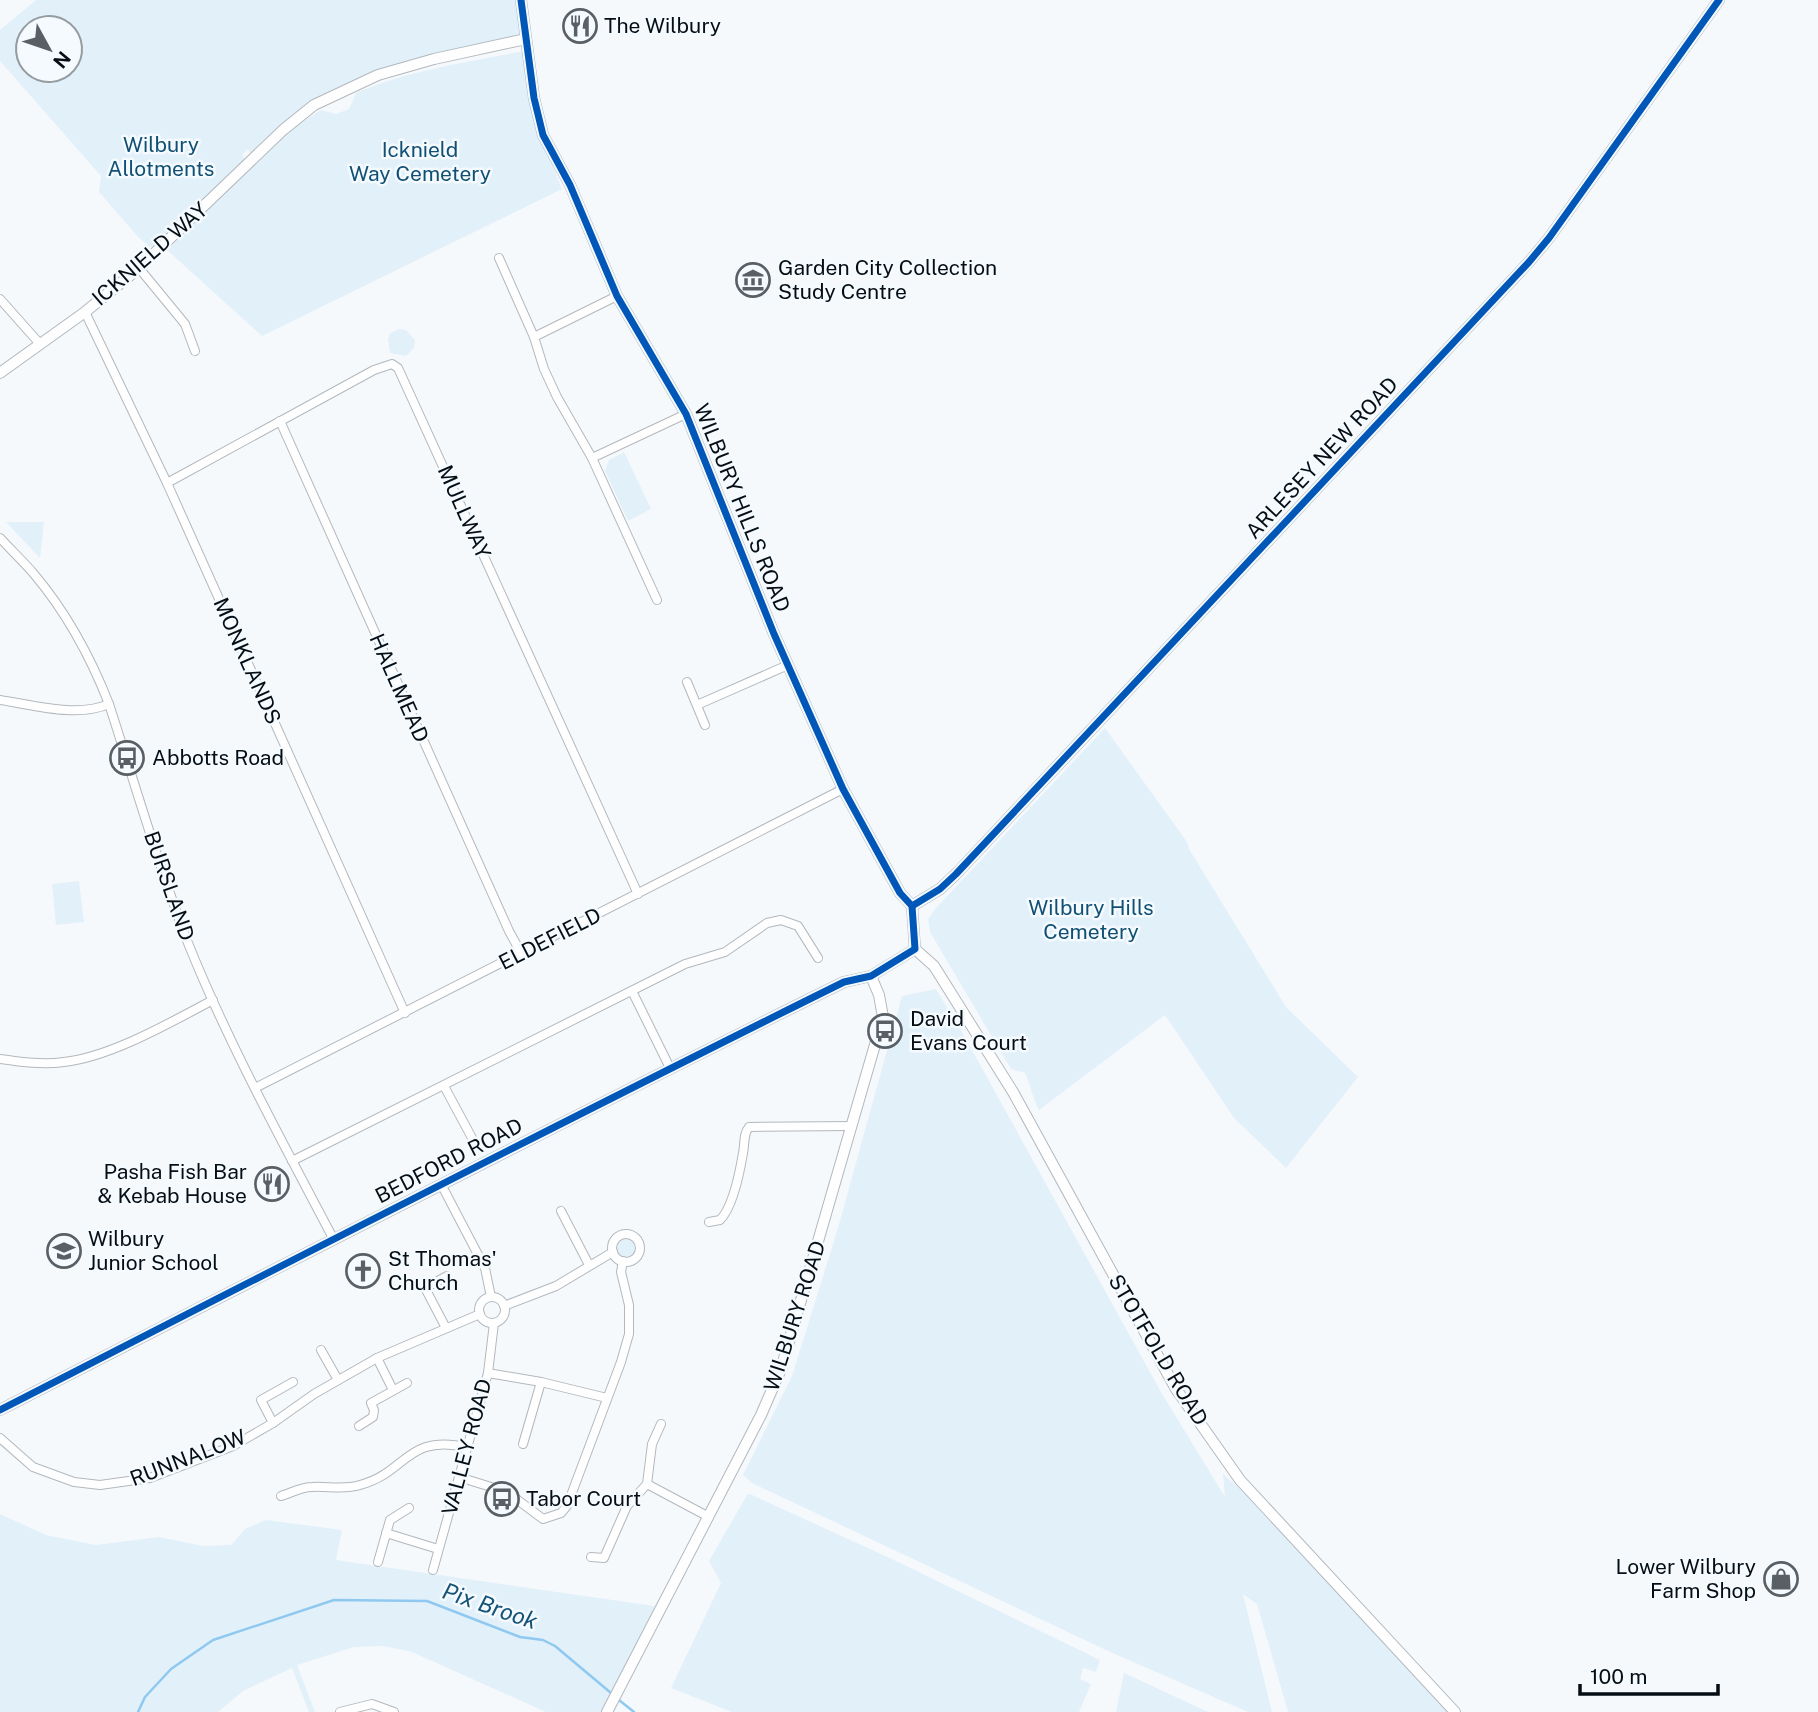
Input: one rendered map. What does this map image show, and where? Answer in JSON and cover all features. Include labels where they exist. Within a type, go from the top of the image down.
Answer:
[{"type":"street","points":[[521,0],[526,39]]},
{"type":"street","name":"ARLESEY NEW ROAD","points":[[912,906],[940,890],[956,874],[1529,262],[1719,0]]},
{"type":"street","name":"ICKNIELD WAY","points":[[0,373],[85,312],[139,268],[284,130],[314,105],[378,75],[434,59],[526,39]]},
{"type":"street","name":"WILBURY HILLS ROAD","points":[[526,39],[534,98],[543,135],[570,185],[617,296],[686,414],[788,665],[843,789],[900,893],[912,906]]},
{"type":"street","points":[[499,258],[534,337],[544,369],[592,458],[657,600]]},
{"type":"street","points":[[139,268],[186,324],[195,351]]},
{"type":"street","points":[[534,337],[617,296]]},
{"type":"street","points":[[0,299],[40,344]]},
{"type":"street","name":"MONKLANDS","points":[[85,312],[167,483],[404,1013]]},
{"type":"street","name":"MULLWAY","points":[[167,483],[384,365],[392,364],[398,368],[638,894]]},
{"type":"street","points":[[592,458],[686,414]]},
{"type":"street","name":"HALLMEAD","points":[[280,421],[521,953]]},
{"type":"street","name":"BURSLAND","points":[[0,538],[48,592],[86,651],[109,704],[188,942],[255,1088],[334,1240]]},
{"type":"street","points":[[697,705],[788,665]]},
{"type":"street","points":[[687,682],[705,725]]},
{"type":"street","points":[[0,700],[68,710],[97,709],[109,704]]},
{"type":"street","name":"ELDEFIELD","points":[[255,1088],[843,789]]},
{"type":"street","points":[[912,906],[915,949]]},
{"type":"street","points":[[292,1161],[685,964],[725,952],[774,920],[798,926],[818,958]]},
{"type":"street","name":"BEDFORD ROAD","points":[[0,1410],[670,1068],[845,982],[871,976],[915,949]]},
{"type":"street","name":"STOTFOLD ROAD","points":[[915,949],[934,966],[1013,1092],[1176,1389],[1240,1480],[1455,1712]]},
{"type":"street","name":"WILBURY ROAD","points":[[609,1709],[782,1369],[883,1017],[879,995],[871,976]]},
{"type":"street","points":[[632,991],[670,1068]]},
{"type":"street","points":[[0,1059],[44,1063],[90,1057],[213,1000]]},
{"type":"street","name":"BEDFORD ROAD","points":[[444,1086],[472,1138]]},
{"type":"street","points":[[709,1222],[720,1220],[727,1211],[743,1155],[745,1132],[749,1127],[852,1126]]},
{"type":"street","points":[[442,1184],[485,1268],[491,1297]]},
{"type":"street","points":[[561,1211],[589,1265]]},
{"type":"street","points":[[624,1234],[634,1237],[639,1243],[638,1254],[631,1261],[618,1259],[612,1252],[613,1243],[618,1236],[624,1234]]},
{"type":"street","points":[[505,1306],[556,1286],[612,1252]]},
{"type":"street","points":[[459,1477],[507,1492],[544,1519],[552,1517],[567,1506],[626,1346],[630,1324],[628,1295],[621,1272],[624,1261]]},
{"type":"street","points":[[446,1328],[425,1287],[447,1276]]},
{"type":"street","points":[[491,1297],[499,1299],[505,1306],[503,1317],[494,1323],[485,1321],[480,1314],[482,1303],[491,1297]]},
{"type":"street","name":"RUNNALOW","points":[[0,1438],[33,1467],[74,1482],[100,1485],[149,1478],[233,1446],[377,1358],[480,1314]]},
{"type":"street","name":"VALLEY ROAD","points":[[433,1570],[488,1373],[494,1323]]},
{"type":"street","points":[[321,1350],[338,1380]]},
{"type":"street","points":[[377,1358],[393,1390]]},
{"type":"street","points":[[488,1373],[607,1398]]},
{"type":"street","points":[[273,1423],[261,1400],[293,1382]]},
{"type":"street","points":[[523,1444],[541,1382]]},
{"type":"street","points":[[359,1426],[373,1417],[371,1403],[407,1383]]},
{"type":"street","points":[[591,1557],[604,1558],[627,1506],[647,1484],[652,1444],[661,1424]]},
{"type":"street","points":[[281,1496],[309,1487],[351,1487],[366,1483],[425,1446],[437,1443],[467,1447]]},
{"type":"street","points":[[647,1484],[709,1517]]},
{"type":"street","points":[[378,1562],[390,1520],[409,1507]]},
{"type":"street","points":[[386,1533],[438,1549]]},
{"type":"street","points":[[340,1712],[372,1704],[394,1712]]},
{"type":"green space","name":"Wilbury Allotments","points":[[36,0],[518,0],[523,38],[332,92],[252,157],[248,149],[242,155],[247,162],[161,244],[150,247],[138,237],[99,192],[101,176],[20,84],[84,84],[84,14],[19,14]]},
{"type":"green space","points":[[14,18],[14,77],[0,61],[0,30]]},
{"type":"green space","name":"Icknield Way Cemetery","points":[[524,51],[541,137],[562,189],[262,336],[167,250],[286,133],[321,110],[336,114],[349,109],[356,93],[396,78]]},
{"type":"green space","points":[[399,329],[406,330],[415,340],[414,348],[406,356],[390,353],[390,333]]},
{"type":"green space","points":[[624,452],[651,509],[628,521],[605,471],[609,460]]},
{"type":"green space","points":[[6,522],[44,522],[40,558]]},
{"type":"green space","name":"Wilbury Hills Cemetery","points":[[1105,728],[1187,842],[1286,1007],[1358,1077],[1286,1168],[1234,1118],[1165,1015],[1039,1110],[1025,1073],[1011,1069],[930,932],[928,919],[936,908]]},
{"type":"green space","points":[[79,881],[84,922],[56,925],[52,884]]},
{"type":"green space","points":[[936,989],[1161,1392],[1225,1497],[1223,1474],[1244,1492],[1448,1712],[1288,1712],[1257,1604],[1243,1594],[1272,1712],[1248,1712],[1108,1651],[752,1483],[743,1475],[792,1376],[838,1228],[902,996]]},
{"type":"green space","points":[[622,1238],[630,1238],[636,1248],[630,1258],[622,1258],[616,1252],[616,1244]]},
{"type":"green space","points":[[750,1494],[1100,1660],[1096,1672],[1083,1668],[1080,1679],[1091,1684],[1079,1712],[732,1712],[671,1688],[721,1583],[709,1561]]},
{"type":"green space","points":[[0,1514],[46,1535],[96,1545],[159,1537],[203,1546],[231,1545],[245,1529],[266,1520],[342,1530],[336,1560],[654,1606],[654,1613],[601,1712],[546,1712],[412,1652],[383,1646],[354,1647],[297,1665],[315,1712],[309,1712],[292,1668],[243,1691],[218,1712],[0,1712]]},
{"type":"green space","points":[[1124,1673],[1208,1712],[1116,1712]]},
{"type":"waterway","name":"Pix Brook","points":[[138,1712],[145,1697],[171,1669],[213,1640],[334,1600],[427,1601],[520,1637],[543,1640],[555,1646],[611,1693]]},
{"type":"waterway","name":"Pix Brook","points":[[619,1700],[634,1712]]},
{"type":"cycle path","points":[[0,1410],[421,1194],[844,982],[871,976],[915,949],[912,906],[900,893],[843,789],[774,634],[686,414],[617,296],[570,185],[543,135],[534,98],[521,0]]},
{"type":"cycle path","points":[[912,906],[940,889],[956,874],[1529,262],[1549,238],[1719,0]]},
{"type":"place","name":"The Wilbury","points":[[580,26]]},
{"type":"place","name":"Garden City Collection Study Centre","points":[[753,280]]},
{"type":"place","name":"Abbotts Road","points":[[127,758]]},
{"type":"place","name":"David Evans Court","points":[[885,1031]]},
{"type":"place","name":"Pasha Fish Bar & Kebab House","points":[[272,1184]]},
{"type":"place","name":"Wilbury Junior School","points":[[64,1251]]},
{"type":"place","name":"St Thomas' Church","points":[[363,1271]]},
{"type":"place","name":"Tabor Court","points":[[502,1499]]},
{"type":"place","name":"Lower Wilbury Farm Shop","points":[[1781,1579]]}]
